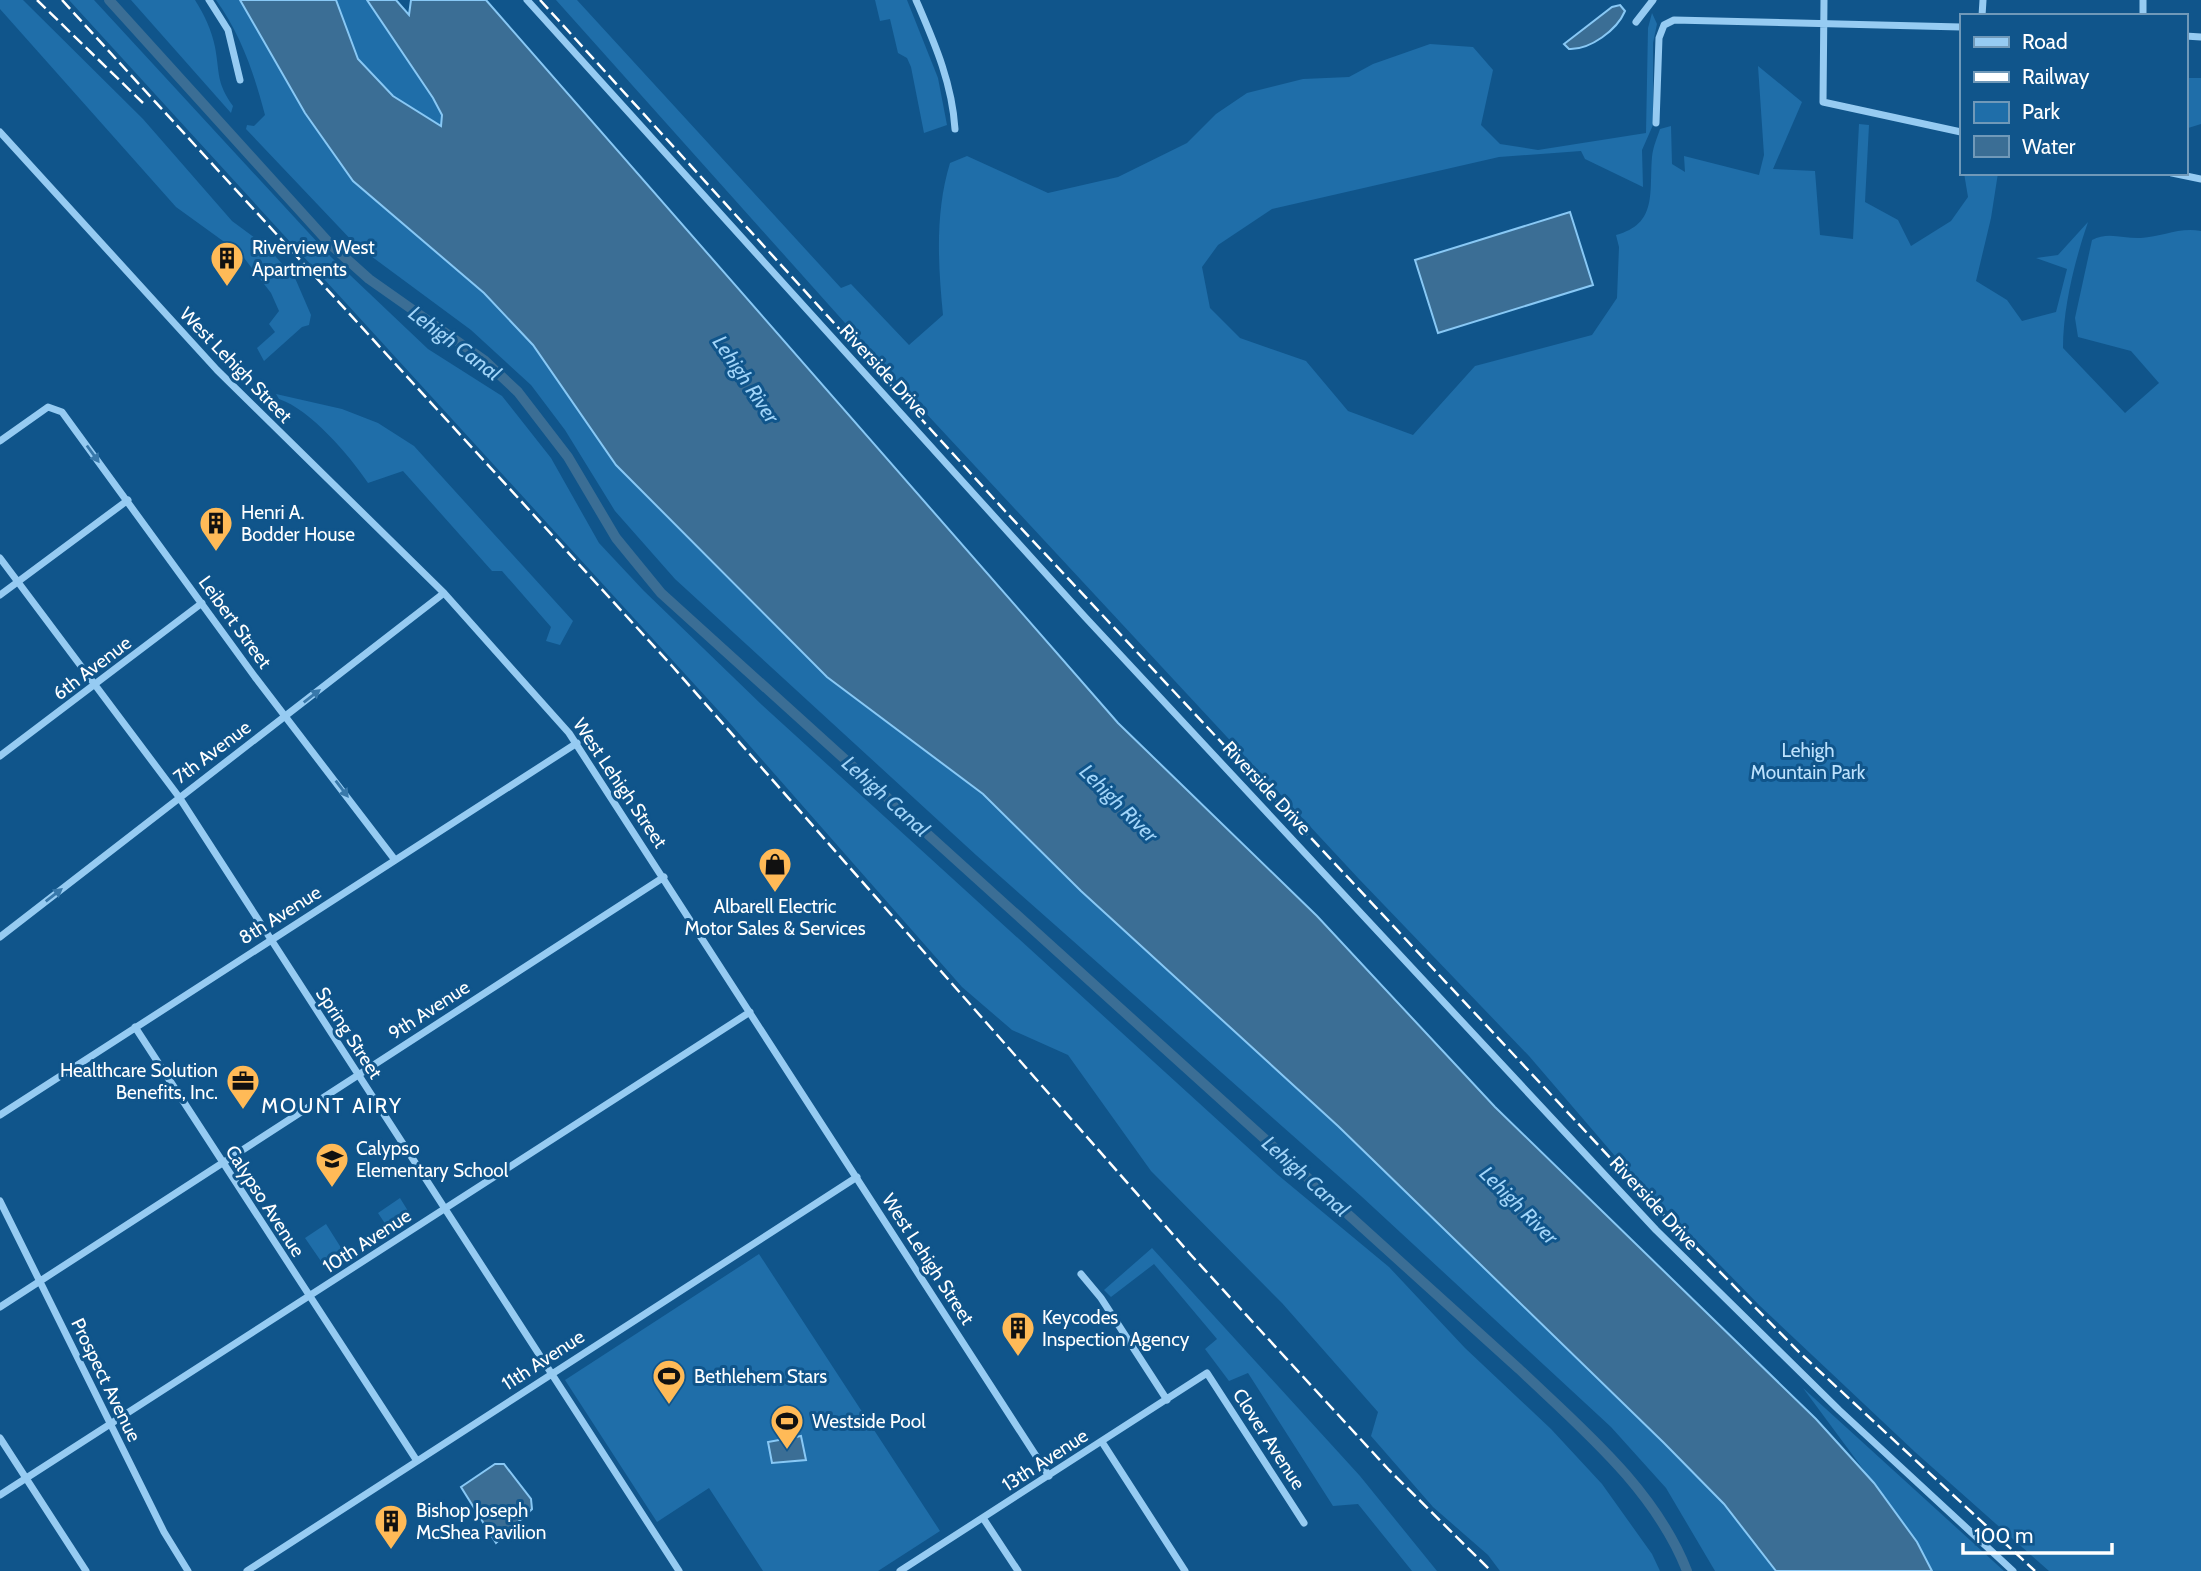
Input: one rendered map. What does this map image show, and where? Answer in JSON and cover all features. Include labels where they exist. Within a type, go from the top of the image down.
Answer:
[{"type":"street","points":[[209,0],[228,30],[240,80]]},
{"type":"street","name":"Riverside Drive","points":[[527,0],[1085,617],[1656,1230],[1839,1410],[2013,1571]]},
{"type":"street","points":[[916,0],[938,50],[947,81],[955,129]]},
{"type":"street","points":[[1636,22],[1653,0]]},
{"type":"street","points":[[1824,0],[1823,102],[1960,132]]},
{"type":"street","points":[[1656,123],[1657,64],[1664,25],[1674,20],[1960,27]]},
{"type":"street","name":"West Lehigh Street","points":[[0,132],[217,370],[444,593],[577,743],[1049,1476]]},
{"type":"street","points":[[2182,175],[2201,179]]},
{"type":"street","name":"Leibert Street","points":[[0,441],[48,407],[62,412],[286,717],[395,860]]},
{"type":"street","points":[[0,595],[128,500]]},
{"type":"street","name":"Spring Street","points":[[0,558],[179,797],[679,1571]]},
{"type":"street","name":"7th Avenue","points":[[0,937],[444,593]]},
{"type":"street","name":"6th Avenue","points":[[0,756],[202,603]]},
{"type":"street","name":"8th Avenue","points":[[0,1115],[577,743]]},
{"type":"street","name":"9th Avenue","points":[[0,1307],[664,877]]},
{"type":"street","name":"10th Avenue","points":[[0,1495],[750,1012]]},
{"type":"street","name":"Calypso Avenue","points":[[135,1027],[417,1461]]},
{"type":"street","name":"11th Avenue","points":[[247,1571],[857,1177]]},
{"type":"street","name":"Prospect Avenue","points":[[0,1201],[163,1532],[188,1571]]},
{"type":"street","points":[[1081,1274],[1101,1298],[1167,1400]]},
{"type":"street","name":"13th Avenue","points":[[900,1571],[1207,1373]]},
{"type":"street","name":"Clover Avenue","points":[[1207,1373],[1304,1523]]},
{"type":"street","points":[[0,1438],[86,1571]]},
{"type":"street","points":[[1102,1442],[1185,1571]]},
{"type":"street","points":[[983,1518],[1018,1571]]},
{"type":"green space","points":[[0,0],[23,0],[143,119],[232,221],[266,246],[295,278],[311,315],[309,325],[302,327],[264,361],[257,348],[275,332],[269,324],[279,311],[271,293],[241,254],[176,207],[0,9]]},
{"type":"green space","points":[[69,0],[94,0],[331,257],[428,349],[502,396],[551,458],[599,543],[644,591],[762,705],[1278,1175],[1389,1267],[1465,1348],[1551,1429],[1602,1484],[1652,1554],[1660,1571],[1500,1571],[1488,1555],[1433,1507],[1371,1436],[1378,1412],[1282,1303],[1151,1171],[1068,1055],[1012,1030],[962,987],[728,721]]},
{"type":"green space","points":[[131,0],[195,0],[212,35],[221,84],[233,106],[231,113]]},
{"type":"green space","points":[[216,0],[240,0],[305,113],[353,181],[484,293],[533,345],[616,465],[827,677],[983,794],[1081,891],[1338,1126],[1664,1443],[1724,1504],[1776,1571],[1715,1571],[1666,1488],[1611,1427],[1361,1196],[976,855],[675,579],[615,511],[565,430],[531,385],[471,330],[356,245],[246,129],[247,125],[254,126],[265,115],[246,55]]},
{"type":"green space","points":[[336,0],[367,0],[433,98],[442,115],[441,126],[393,96],[358,59]]},
{"type":"green space","name":"Lehigh Mountain Park","points":[[556,0],[577,0],[841,288],[851,284],[909,345],[943,315],[939,257],[940,219],[950,163],[967,156],[1048,193],[1118,177],[1187,143],[1216,114],[1247,93],[1303,79],[1349,77],[1373,64],[1430,44],[1473,47],[1493,70],[1481,125],[1500,144],[1538,150],[1646,133],[1648,28],[1652,13],[1657,24],[1653,43],[1653,125],[1642,150],[1643,187],[1585,159],[1581,151],[1499,157],[1272,209],[1218,245],[1202,267],[1210,308],[1240,338],[1306,361],[1348,411],[1413,435],[1475,366],[1592,335],[1617,298],[1619,247],[1616,235],[1639,223],[1649,205],[1653,153],[1660,129],[1671,126],[1672,164],[1685,172],[1684,156],[1759,175],[1764,155],[1758,66],[1802,102],[1773,169],[1815,171],[1820,235],[1853,239],[1859,124],[1869,125],[1865,202],[1898,220],[1911,246],[1951,221],[1968,197],[1964,175],[1998,175],[1976,281],[2007,300],[2022,321],[2056,312],[2067,269],[2036,258],[2058,255],[2088,222],[2071,284],[2063,348],[2125,413],[2159,383],[2131,351],[2078,337],[2075,318],[2092,240],[2104,236],[2141,238],[2185,230],[2201,231],[2201,1571],[2049,1571],[1915,1452],[1760,1306],[1627,1170],[1529,1056],[1359,879],[922,409]]},
{"type":"green space","points":[[875,0],[907,0],[938,78],[947,125],[924,133],[911,67],[907,58],[898,53],[890,19],[880,21]]},
{"type":"green space","points":[[2201,78],[2201,124],[2187,128],[2187,80]]},
{"type":"green space","points":[[276,394],[342,409],[378,423],[414,446],[573,621],[560,645],[546,641],[551,627],[502,571],[492,571],[403,471],[368,483],[351,460],[316,423],[279,399]]},
{"type":"green space","points":[[400,1198],[408,1211],[386,1225],[378,1213]]},
{"type":"green space","points":[[326,1224],[345,1254],[325,1267],[305,1238]]},
{"type":"green space","points":[[1152,1248],[1360,1476],[1437,1571],[1412,1571],[1358,1504],[1333,1506],[1248,1373],[1229,1381],[1205,1349],[1217,1339],[1154,1264],[1111,1297],[1104,1290]]},
{"type":"green space","points":[[759,1254],[940,1531],[878,1571],[763,1571],[709,1488],[657,1522],[565,1380]]},
{"type":"green space","points":[[1803,1388],[2004,1571],[1932,1571],[1917,1542]]},
{"type":"water","name":"Lehigh River","points":[[240,0],[336,0],[358,59],[393,96],[441,126],[442,115],[433,98],[367,0],[396,0],[409,15],[411,0],[486,0],[1118,723],[1317,916],[1495,1107],[1816,1419],[1874,1483],[1917,1542],[1932,1571],[1776,1571],[1724,1504],[1664,1443],[1338,1126],[1081,891],[983,794],[827,677],[616,465],[533,345],[484,293],[353,181],[305,113]]},
{"type":"water","points":[[1620,5],[1625,11],[1616,25],[1602,38],[1577,48],[1569,49],[1564,44],[1612,7]]},
{"type":"water","points":[[1570,212],[1593,285],[1438,333],[1415,260]]},
{"type":"water","name":"Westside Pool","points":[[801,1436],[806,1460],[772,1463],[768,1442]]},
{"type":"water","points":[[495,1464],[504,1464],[531,1499],[532,1509],[496,1543],[461,1487]]},
{"type":"waterway","name":"Lehigh Canal","points":[[109,0],[331,245],[369,279],[484,360],[518,392],[568,457],[616,538],[661,593],[1567,1414],[1614,1461],[1656,1513],[1687,1571]]},
{"type":"railway","points":[[37,0],[143,103]]},
{"type":"railway","points":[[62,0],[673,667],[1191,1255],[1389,1470],[1491,1571]]},
{"type":"railway","points":[[540,0],[1005,511],[1659,1210],[1801,1354],[2035,1571]]},
{"type":"place","name":"Riverview West Apartments","points":[[227,288]]},
{"type":"place","name":"Henri A. Bodder House","points":[[216,553]]},
{"type":"place","name":"Albarell Electric Motor Sales & Services","points":[[775,894]]},
{"type":"place","name":"Healthcare Solution Benefits, Inc.","points":[[243,1111]]},
{"type":"place","name":"Calypso Elementary School","points":[[332,1189]]},
{"type":"place","name":"Keycodes Inspection Agency","points":[[1018,1358]]},
{"type":"place","name":"Bethlehem Stars","points":[[669,1406]]},
{"type":"place","name":"Westside Pool","points":[[787,1451]]},
{"type":"place","name":"Bishop Joseph McShea Pavilion","points":[[391,1551]]},
{"type":"district","name":"MOUNT AIRY","points":[[332,1105]]}]
